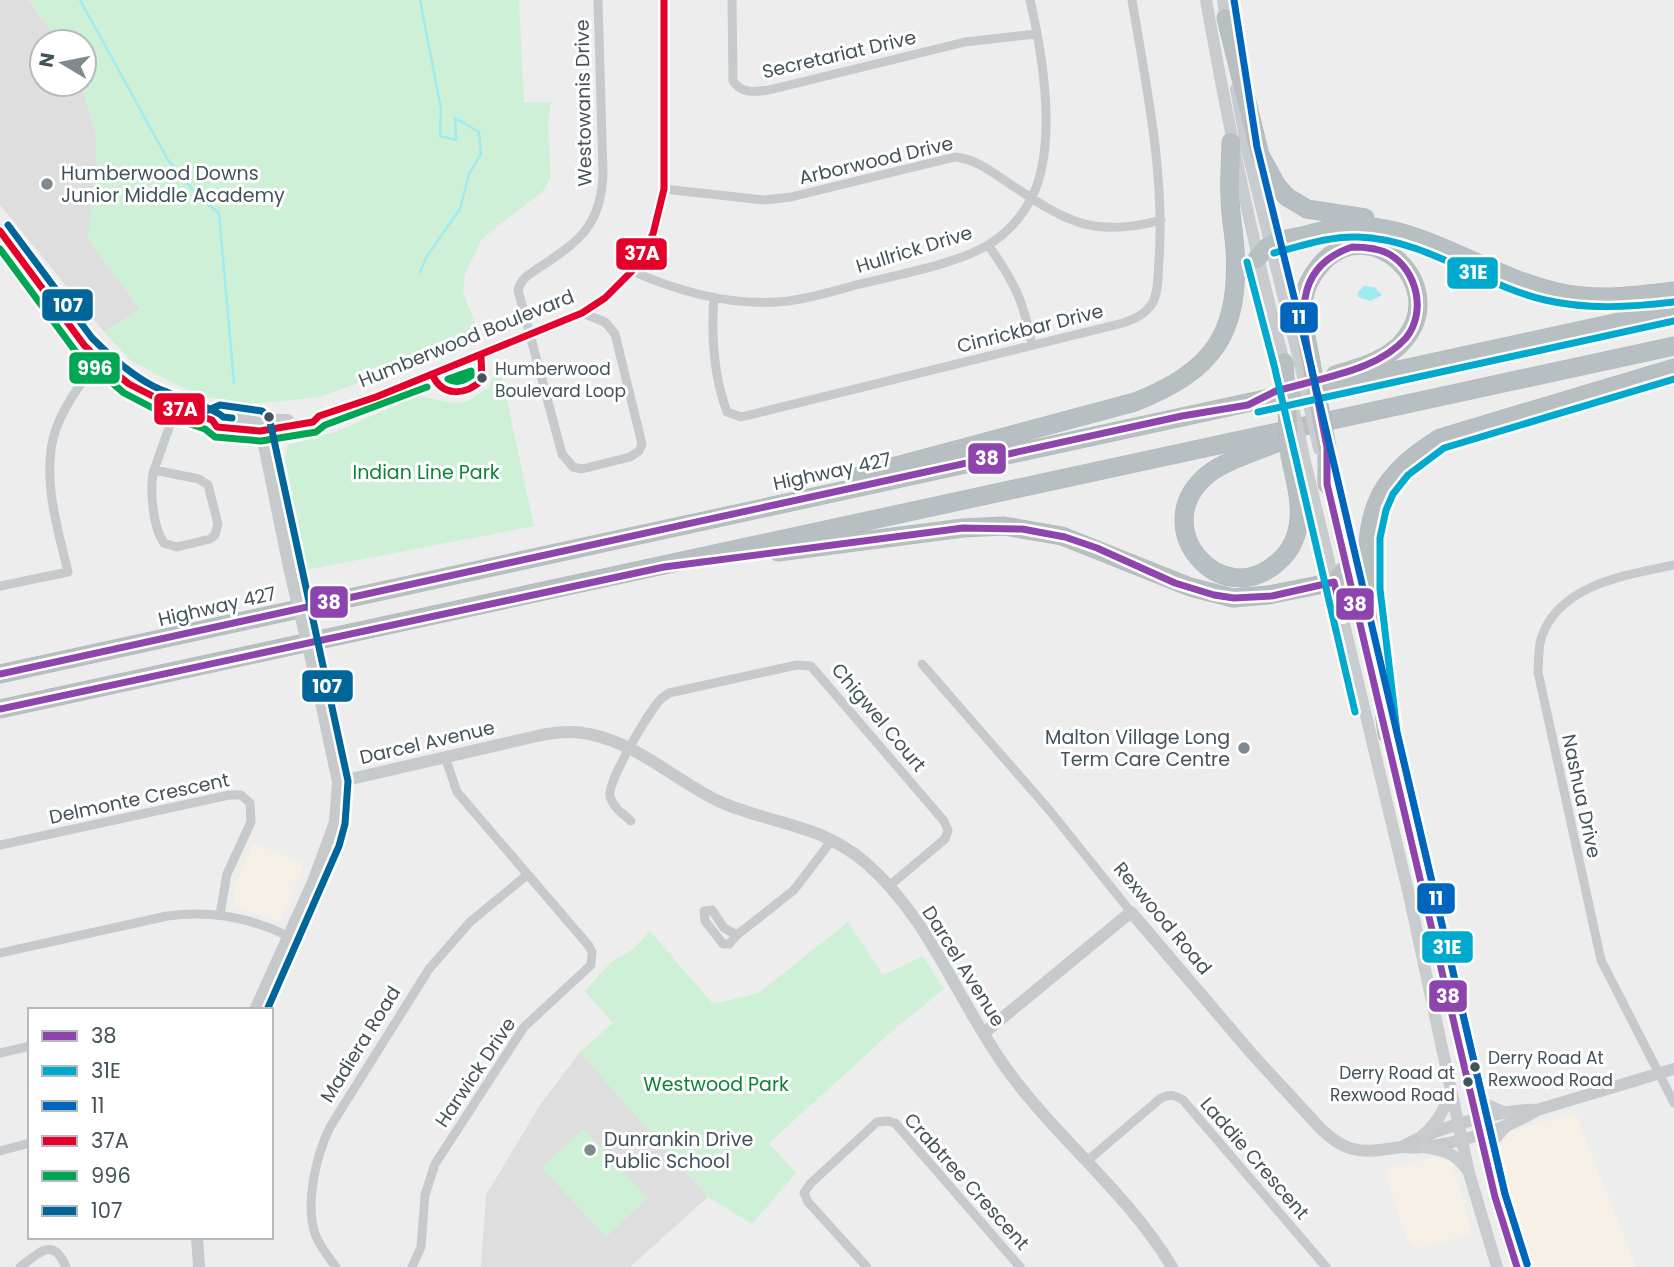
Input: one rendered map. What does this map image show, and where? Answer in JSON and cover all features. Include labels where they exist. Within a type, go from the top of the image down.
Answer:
[{"type":"highway","points":[[1225,9],[1260,155],[1281,192],[1307,209],[1390,224],[1410,236],[1529,285],[1557,292],[1610,298],[1674,291]]},
{"type":"highway","points":[[726,516],[771,499],[1135,402],[1176,384],[1210,355],[1223,336],[1230,319],[1236,275],[1230,197],[1231,142]]},
{"type":"highway","points":[[1257,259],[1262,249],[1270,243],[1323,230],[1360,226],[1410,236]]},
{"type":"highway","points":[[1256,402],[1271,393],[1376,361],[1404,341],[1416,319],[1417,293],[1412,278],[1397,258],[1376,248],[1352,247],[1328,257],[1308,284],[1303,302],[1304,321],[1299,364],[1296,454],[1300,519],[1296,537],[1285,556],[1273,567],[1249,577],[1237,578],[1219,574],[1205,567],[1188,542],[1184,530],[1186,503],[1194,489],[1208,474],[1221,467],[1336,420]]},
{"type":"highway","name":"Highway 427","points":[[0,674],[1674,310]]},
{"type":"highway","points":[[0,709],[1674,346]]},
{"type":"highway","points":[[1299,364],[1323,448],[1327,484]]},
{"type":"highway","points":[[1387,734],[1369,590],[1368,548],[1376,507],[1384,489],[1399,468],[1440,438],[1674,368]]},
{"type":"highway","points":[[664,567],[963,527],[1004,526],[1037,530],[1082,542],[1126,563],[1222,596],[1245,598],[1334,582],[1347,568]]},
{"type":"main road","points":[[1206,0],[1231,142],[1257,259],[1299,364]]},
{"type":"main road","points":[[1225,9],[1247,149],[1299,364]]},
{"type":"main road","points":[[1296,454],[1334,582],[1409,895],[1469,1173],[1497,1267]]},
{"type":"main road","points":[[1327,484],[1498,1210],[1517,1267]]},
{"type":"main road","points":[[1451,1089],[1443,1112],[1423,1141],[1448,1151],[1462,1161],[1469,1173]]},
{"type":"main road","points":[[1469,1089],[1507,1118],[1492,1142],[1486,1160]]},
{"type":"street","name":"Westowanis Drive","points":[[529,334],[519,299],[519,284],[577,241],[591,222],[601,201],[603,174],[598,0]]},
{"type":"street","name":"Humberwood Boulevard","points":[[0,231],[85,345],[129,384],[176,408],[212,420],[217,427],[313,422],[319,416],[376,397],[582,313],[605,298],[632,271],[653,234],[664,189],[664,0]]},
{"type":"street","name":"Secretariat Drive","points":[[732,0],[733,80],[743,91],[769,90],[965,42],[1036,34]]},
{"type":"street","name":"Hullrick Drive","points":[[632,271],[663,285],[714,297],[778,302],[928,268],[988,245],[1005,233],[1019,218],[1040,179],[1046,137],[1046,110],[1030,0]]},
{"type":"street","name":"Cinrickbar Drive","points":[[714,297],[711,331],[713,354],[723,400],[727,412],[741,417],[1139,317],[1154,301],[1161,220],[1153,134],[1132,0]]},
{"type":"street","name":"Arborwood Drive","points":[[664,189],[764,200],[792,197],[955,157],[967,158],[984,166],[1062,217],[1086,226],[1148,224],[1161,220]]},
{"type":"street","points":[[988,245],[1007,271],[1021,299],[1032,345]]},
{"type":"street","points":[[605,298],[605,323]]},
{"type":"street","points":[[529,334],[564,458],[573,467],[582,469],[629,457],[639,451],[642,444],[615,334],[605,323],[582,313]]},
{"type":"street","points":[[0,586],[68,572],[51,494],[52,440],[62,414],[99,360]]},
{"type":"street","points":[[154,470],[199,479],[208,485],[218,524],[215,535],[210,539],[177,547],[164,543],[159,535],[151,490],[154,470],[176,408]]},
{"type":"street","points":[[256,1008],[333,831],[338,782],[259,426]]},
{"type":"street","name":"Nashua Drive","points":[[1674,565],[1605,580],[1571,599],[1556,614],[1541,639],[1538,672],[1601,960],[1674,1103]]},
{"type":"street","name":"Rexwood Road","points":[[922,664],[1050,811],[1131,912],[1252,1054],[1327,1134],[1353,1149],[1375,1151],[1461,1132],[1481,1134],[1507,1118]]},
{"type":"street","name":"Chigwel Court","points":[[631,821],[611,802],[608,792],[629,749],[657,702],[669,693],[797,665],[811,666],[944,821],[948,830],[945,839],[889,886]]},
{"type":"street","name":"Darcel Avenue","points":[[338,782],[562,731],[591,734],[629,749],[715,799],[736,808],[797,825],[852,851],[889,886],[929,939],[1005,1068],[1160,1247],[1172,1267]]},
{"type":"street","name":"Harwick Drive","points":[[412,1267],[421,1247],[425,1195],[435,1164],[524,1027],[591,965],[592,952],[457,792],[445,757]]},
{"type":"street","name":"Delmonte Crescent","points":[[0,845],[229,795],[241,795],[250,803],[251,822],[227,874],[219,914]]},
{"type":"street","points":[[737,935],[793,890],[832,840]]},
{"type":"street","name":"Madiera Road","points":[[335,1267],[316,1237],[312,1222],[314,1176],[322,1144],[330,1127],[429,968],[470,922],[527,875]]},
{"type":"street","points":[[984,1033],[1131,912]]},
{"type":"street","points":[[0,953],[191,913],[219,914],[250,921],[288,936]]},
{"type":"street","points":[[0,1053],[28,1046]]},
{"type":"street","name":"Rexwood Road","points":[[1461,1132],[1477,1120],[1522,1120],[1537,1110],[1674,1069]]},
{"type":"street","name":"Laddie Crescent","points":[[1087,1161],[1161,1098],[1176,1096],[1326,1267]]},
{"type":"street","name":"Crabtree Crescent","points":[[867,1267],[808,1202],[804,1193],[810,1184],[877,1122],[888,1121],[895,1123],[1020,1267]]},
{"type":"street","points":[[0,1150],[28,1143]]},
{"type":"street","points":[[197,1239],[199,1267]]},
{"type":"street","points":[[20,1267],[44,1250],[52,1249],[58,1252],[66,1267]]},
{"type":"shaded area","name":"Humberwood Downs Junior Middle Academy","points":[[0,0],[28,0],[49,28],[28,28],[28,98],[85,98],[96,136],[97,163],[88,239],[140,309],[104,332],[0,205]]},
{"type":"shaded area","points":[[254,842],[304,865],[279,922],[233,905],[234,888]]},
{"type":"shaded area","name":"Dunrankin Drive Public School","points":[[580,1052],[708,1197],[630,1267],[481,1267],[486,1195],[540,1105]]},
{"type":"shaded area","points":[[1575,1112],[1636,1267],[1528,1267],[1509,1219],[1494,1168],[1493,1153],[1509,1133]]},
{"type":"shaded area","points":[[1435,1157],[1452,1161],[1472,1234],[1419,1248],[1407,1240],[1384,1170]]},
{"type":"green space","points":[[28,0],[519,0],[524,103],[551,102],[548,125],[551,177],[544,190],[482,239],[465,274],[463,292],[481,339],[319,397],[252,404],[199,396],[131,361],[104,332],[140,309],[88,239],[97,163],[96,136],[85,98],[98,98],[98,28],[49,28]]},
{"type":"green space","name":"Indian Line Park","points":[[499,363],[534,526],[306,570],[283,466],[288,445],[336,432],[416,396],[454,403],[467,402],[489,387]]},
{"type":"green space","name":"Westwood Park","points":[[848,922],[883,975],[923,956],[944,989],[891,1032],[769,1143],[796,1173],[752,1224],[708,1197],[580,1052],[613,1023],[585,991],[611,962],[632,950],[650,931],[713,1004],[759,993]]},
{"type":"green space","points":[[583,1129],[648,1198],[606,1237],[542,1168]]},
{"type":"water","points":[[1364,286],[1374,287],[1382,295],[1370,301],[1358,297],[1358,292]]},
{"type":"waterway","points":[[80,0],[168,160],[198,196],[219,213],[234,383]]},
{"type":"waterway","points":[[420,0],[441,109],[440,136],[456,140],[455,118],[479,132],[481,154],[469,174],[460,209],[427,256],[420,272]]},
{"type":"transit line","name":"37A","points":[[0,231],[84,345],[129,384],[176,408],[212,420],[217,427],[260,431],[313,422],[319,416],[376,397],[582,313],[605,298],[632,271],[653,234],[664,189],[664,0]]},
{"type":"transit line","name":"11","points":[[1234,0],[1257,147],[1505,1194],[1527,1264]]},
{"type":"transit line","name":"107","points":[[8,225],[92,338],[113,358],[153,386],[223,417],[232,418]]},
{"type":"transit line","name":"31E","points":[[1274,253],[1336,238],[1383,240],[1430,254],[1498,284],[1545,300],[1610,307],[1674,302]]},
{"type":"transit line","name":"38","points":[[1352,247],[1380,250],[1399,261],[1416,292],[1416,316],[1406,338],[1386,355],[1363,366],[1314,381],[1306,341],[1304,302],[1317,270],[1331,257],[1352,247]]},
{"type":"transit line","name":"996","points":[[0,249],[76,352],[124,393],[172,418],[205,429],[215,437],[261,441],[316,432],[325,425],[427,387]]},
{"type":"transit line","name":"31E","points":[[1247,262],[1274,365],[1355,712]]},
{"type":"transit line","name":"31E","points":[[1258,412],[1674,321]]},
{"type":"transit line","name":"37A","points":[[432,374],[436,382],[448,390],[454,392],[468,389],[482,380],[481,356]]},
{"type":"transit line","name":"996","points":[[471,371],[471,376],[463,380],[448,379],[471,371]]},
{"type":"transit line","name":"31E","points":[[1527,1264],[1505,1194],[1397,732],[1380,589],[1380,538],[1386,510],[1393,494],[1408,475],[1444,448],[1674,379]]},
{"type":"transit line","name":"38","points":[[0,674],[1182,416],[1248,405],[1276,391],[1314,381]]},
{"type":"transit line","name":"38","points":[[1314,381],[1327,447],[1327,484],[1495,1197],[1517,1267]]},
{"type":"transit line","name":"107","points":[[206,411],[220,405],[262,411],[269,417],[348,781],[345,824],[339,846],[268,1008]]},
{"type":"transit line","name":"38","points":[[0,709],[664,567],[963,528],[1022,529],[1065,537],[1097,548],[1175,583],[1234,598],[1272,596],[1334,582],[1343,618]]},
{"type":"place","name":"Humberwood Downs Junior Middle Academy","points":[[47,184]]},
{"type":"place","name":"Humberwood Boulevard Loop","points":[[482,378]]},
{"type":"place","name":"Malton Village Long Term Care Centre","points":[[1244,748]]},
{"type":"place","name":"Derry Road At Rexwood Road","points":[[1475,1067]]},
{"type":"place","name":"Derry Road at Rexwood Road","points":[[1468,1082]]},
{"type":"place","name":"Dunrankin Drive Public School","points":[[590,1150]]}]
